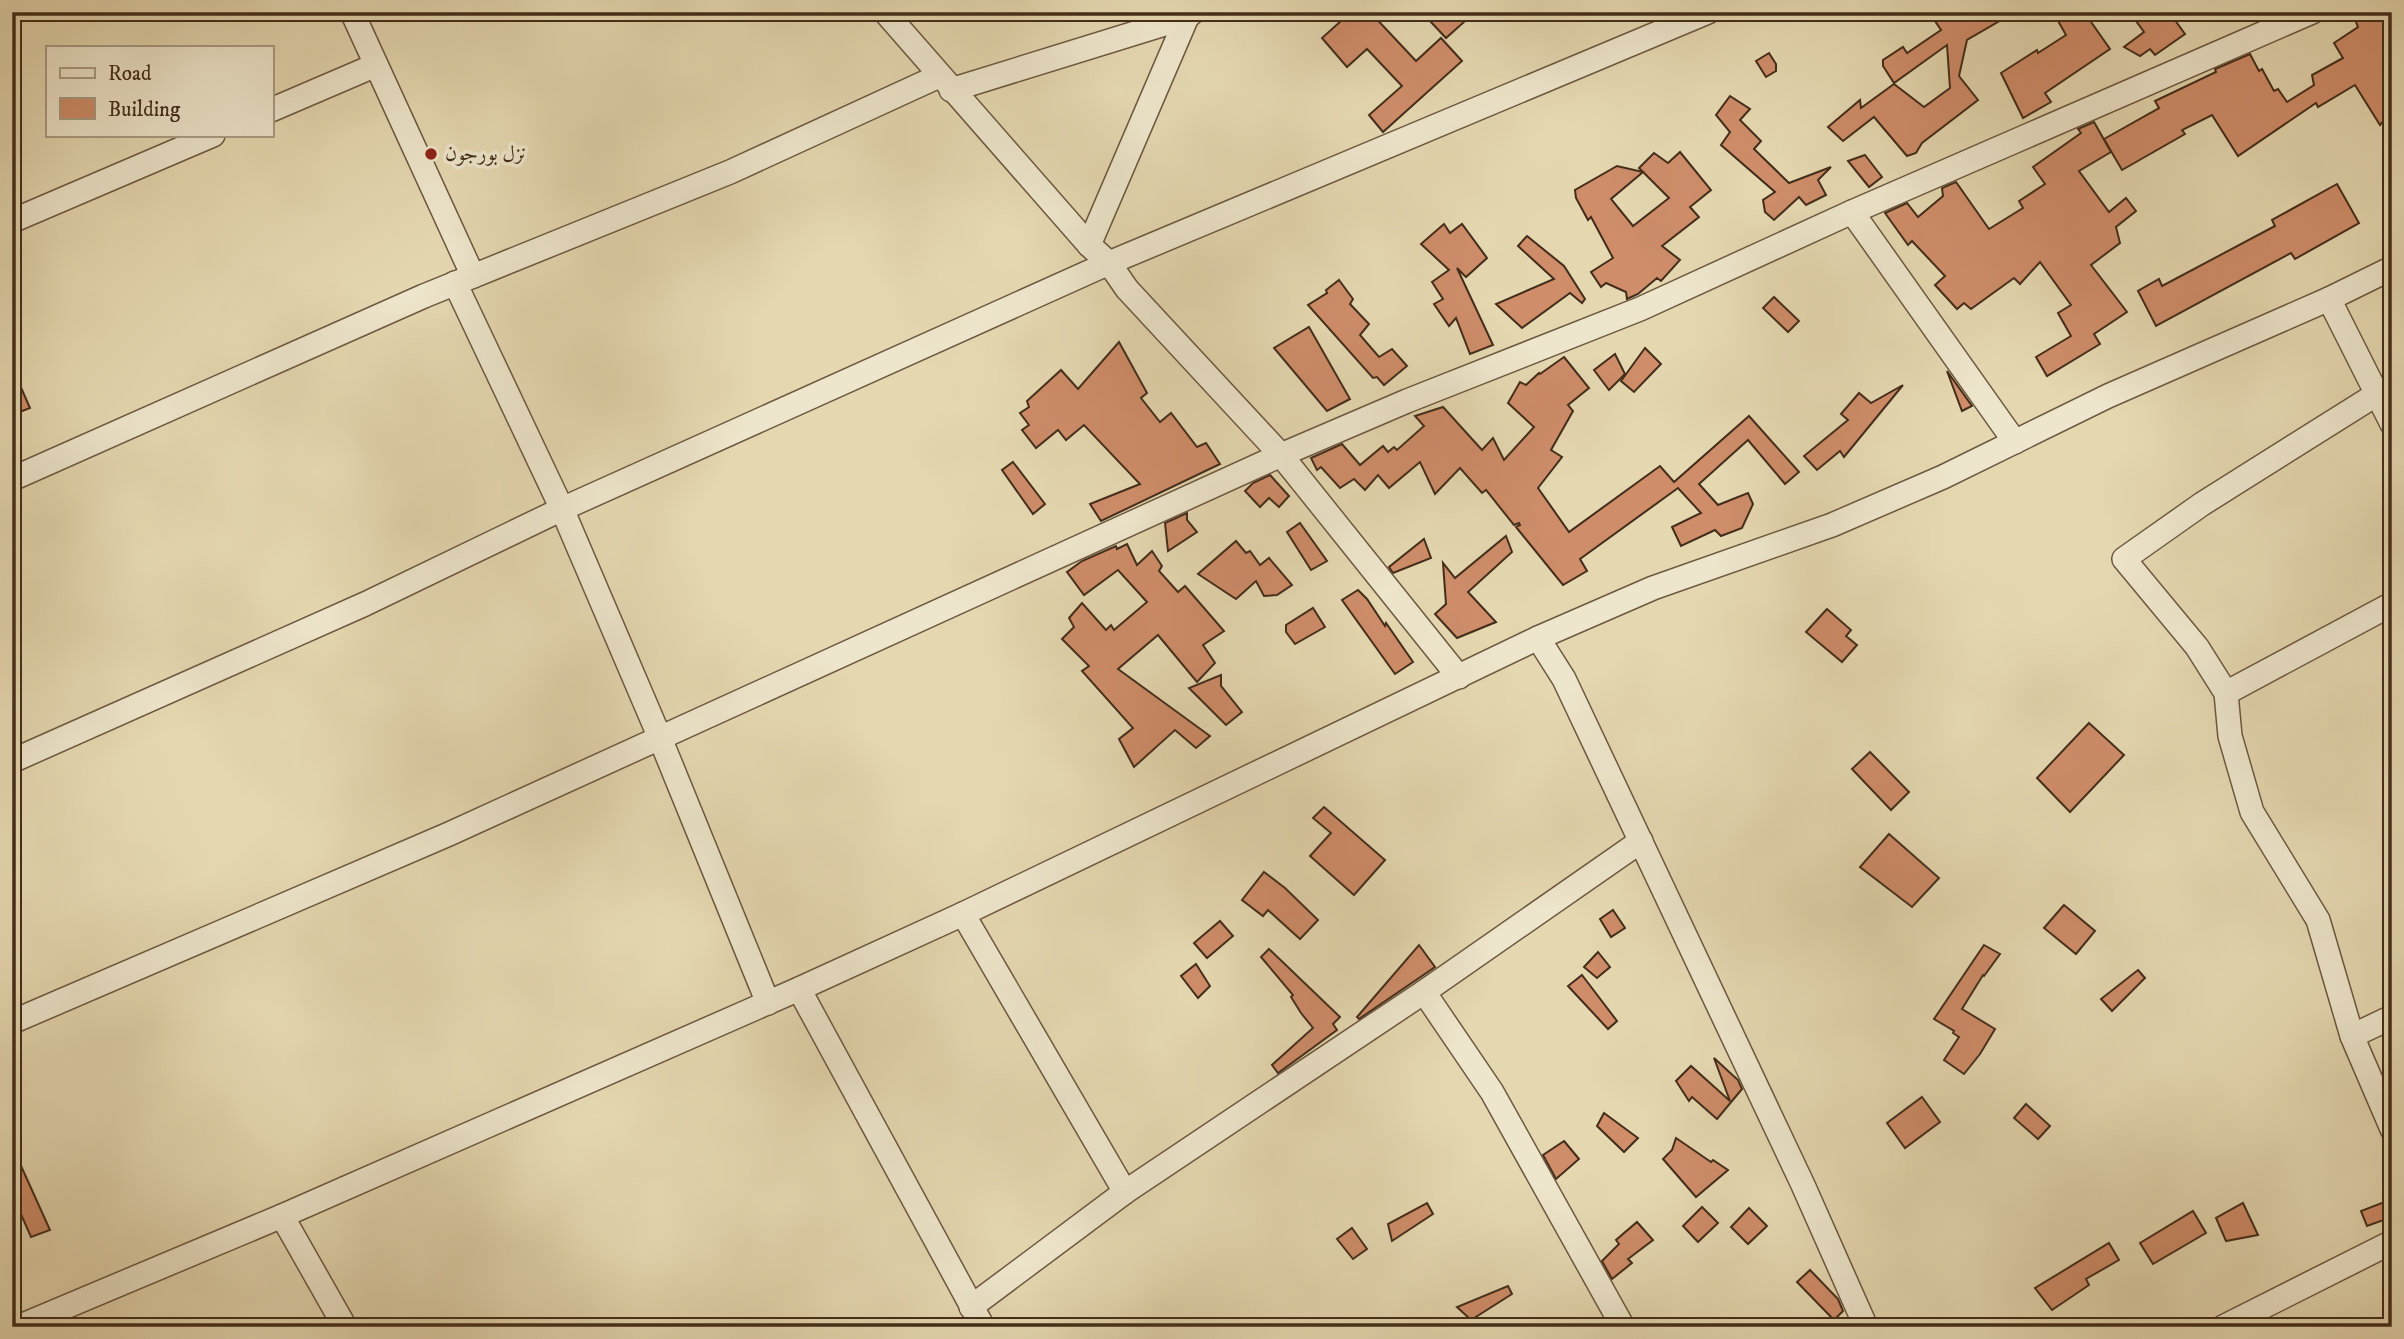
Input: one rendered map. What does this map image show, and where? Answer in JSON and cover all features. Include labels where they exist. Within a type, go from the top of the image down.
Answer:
[{"type":"street","points":[[352,12],[660,738],[768,1003]]},
{"type":"street","points":[[885,12],[1089,245],[1110,263],[1127,289],[1282,454],[1459,677]]},
{"type":"street","points":[[12,761],[365,604],[562,509],[1110,263],[1708,12]]},
{"type":"street","points":[[12,1022],[449,835],[1282,454],[1407,401],[1640,309],[1852,212],[2312,12]]},
{"type":"street","points":[[12,479],[464,279],[945,83],[1190,15]]},
{"type":"street","points":[[1089,245],[1190,15]]},
{"type":"street","points":[[273,109],[376,65]]},
{"type":"street","points":[[12,221],[211,136]]},
{"type":"street","points":[[1852,212],[2015,442]]},
{"type":"street","points":[[18,1327],[282,1216],[799,989],[963,914],[1538,638],[1653,588],[1832,525],[1943,477],[2108,396],[2329,299],[2392,268]]},
{"type":"street","points":[[2329,299],[2392,424]]},
{"type":"street","points":[[2377,394],[2202,503],[2124,559],[2197,647],[2226,693],[2230,736],[2252,813],[2318,920],[2352,1036],[2392,1129]]},
{"type":"street","points":[[2226,693],[2392,604]]},
{"type":"street","points":[[1538,638],[1564,679],[1804,1185],[1866,1327]]},
{"type":"street","points":[[799,989],[977,1317],[1125,1192],[1423,992],[1641,841]]},
{"type":"street","points":[[963,914],[1125,1192]]},
{"type":"street","points":[[1423,992],[1492,1092],[1623,1327]]},
{"type":"street","points":[[2352,1036],[2392,1017]]},
{"type":"street","points":[[282,1216],[345,1327]]},
{"type":"street","points":[[2223,1327],[2392,1242]]},
{"type":"building","points":[[1351,12],[1370,12],[1416,61],[1441,38],[1462,61],[1383,132],[1369,115],[1402,86],[1367,49],[1347,67],[1322,38]]},
{"type":"building","points":[[1437,12],[1455,12],[1464,22],[1446,38],[1429,20]]},
{"type":"building","points":[[1929,12],[2015,12],[1967,40],[1959,76],[1978,100],[1922,143],[1916,153],[1907,156],[1874,117],[1843,141],[1828,127],[1860,100],[1861,108],[1894,84],[1924,107],[1950,88],[1947,45],[1894,83],[1883,66],[1883,60],[1903,47],[1907,53],[1941,30]]},
{"type":"building","points":[[2053,12],[2084,12],[2110,49],[2045,93],[2051,102],[2023,118],[2001,73],[2066,35]]},
{"type":"building","points":[[2148,12],[2169,12],[2185,34],[2155,55],[2150,49],[2140,56],[2124,47],[2144,32],[2136,21]]},
{"type":"building","points":[[2352,12],[2392,12],[2392,110],[2380,125],[2355,85],[2318,107],[2316,103],[2238,156],[2212,115],[2182,130],[2185,134],[2122,170],[2104,139],[2159,108],[2155,101],[2216,72],[2215,69],[2250,54],[2274,91],[2278,89],[2287,102],[2314,85],[2312,75],[2343,58],[2334,43],[2358,27]]},
{"type":"building","points":[[1769,53],[1776,64],[1776,71],[1766,77],[1756,61]]},
{"type":"building","points":[[1730,96],[1750,109],[1740,120],[1761,141],[1754,149],[1789,183],[1831,167],[1818,180],[1826,195],[1806,205],[1799,197],[1774,220],[1765,212],[1763,200],[1775,192],[1721,145],[1730,132],[1716,115]]},
{"type":"building","points":[[2094,122],[2111,152],[2079,171],[2109,212],[2126,198],[2136,211],[2116,227],[2120,243],[2091,265],[2127,312],[2094,334],[2100,344],[2047,376],[2036,357],[2071,336],[2058,313],[2071,305],[2040,262],[2020,284],[2014,278],[1971,309],[1964,303],[1957,309],[1935,285],[1945,276],[1912,241],[1908,245],[1885,213],[1907,203],[1918,217],[1943,196],[1942,188],[1956,182],[1989,229],[2023,208],[2019,201],[2045,184],[2033,167],[2081,133],[2078,129]]},
{"type":"building","points":[[1680,152],[1711,190],[1690,207],[1699,217],[1662,246],[1680,260],[1661,281],[1657,278],[1638,294],[1627,299],[1626,292],[1606,283],[1601,287],[1591,272],[1613,258],[1591,217],[1588,220],[1576,198],[1575,190],[1617,166],[1643,172],[1639,168],[1654,153],[1668,163]],"holes":[[[1643,172],[1669,198],[1633,226],[1611,199]]]},
{"type":"building","points":[[1865,155],[1882,177],[1869,187],[1848,161]]},
{"type":"building","points":[[2337,184],[2359,223],[2295,259],[2291,253],[2156,326],[2138,291],[2159,279],[2162,286],[2275,226],[2272,220]]},
{"type":"building","points":[[1444,224],[1450,233],[1462,224],[1487,258],[1466,277],[1457,268],[1493,345],[1470,354],[1456,318],[1449,326],[1434,304],[1443,299],[1432,282],[1449,270],[1421,244]]},
{"type":"building","points":[[1527,236],[1564,266],[1585,299],[1582,303],[1570,293],[1522,328],[1496,304],[1554,279],[1518,246]]},
{"type":"building","points":[[1339,280],[1353,299],[1350,304],[1369,324],[1360,335],[1379,357],[1392,349],[1407,366],[1384,385],[1377,377],[1373,378],[1308,305],[1327,293],[1326,290]]},
{"type":"building","points":[[1774,297],[1799,321],[1788,332],[1763,308]]},
{"type":"building","points":[[1309,327],[1350,399],[1327,411],[1274,348]]},
{"type":"building","points":[[1119,342],[1147,393],[1141,398],[1160,422],[1171,413],[1197,447],[1206,443],[1220,464],[1101,521],[1090,504],[1140,484],[1084,425],[1066,440],[1058,430],[1036,448],[1022,430],[1029,425],[1020,413],[1029,407],[1027,401],[1061,370],[1078,389]]},
{"type":"building","points":[[1645,348],[1661,364],[1634,392],[1621,381]]},
{"type":"building","points":[[1615,354],[1625,374],[1609,390],[1594,370]]},
{"type":"building","points":[[1564,357],[1589,388],[1568,405],[1573,411],[1551,450],[1562,457],[1538,488],[1569,532],[1660,466],[1674,482],[1749,416],[1799,472],[1785,484],[1748,440],[1699,484],[1718,505],[1748,493],[1753,504],[1742,528],[1721,536],[1715,530],[1681,546],[1672,527],[1701,513],[1678,488],[1580,559],[1587,571],[1563,585],[1516,527],[1519,523],[1514,525],[1486,490],[1482,493],[1460,468],[1435,494],[1420,462],[1389,488],[1378,475],[1365,490],[1354,479],[1340,488],[1321,467],[1317,470],[1311,458],[1342,444],[1360,465],[1383,446],[1388,452],[1394,447],[1397,450],[1424,426],[1415,416],[1443,407],[1482,450],[1493,438],[1504,460],[1534,427],[1508,403],[1520,382],[1526,385]]},
{"type":"building","points":[[12,367],[30,408],[12,415]]},
{"type":"building","points":[[1947,371],[1972,406],[1962,411]]},
{"type":"building","points":[[1903,385],[1844,457],[1840,451],[1817,470],[1804,456],[1848,420],[1841,414],[1859,393],[1871,403]]},
{"type":"building","points":[[1013,462],[1045,504],[1033,514],[1002,470]]},
{"type":"building","points":[[1270,475],[1289,496],[1279,507],[1269,498],[1260,507],[1245,491],[1253,483]]},
{"type":"building","points":[[1187,513],[1187,520],[1197,532],[1168,551],[1165,523]]},
{"type":"building","points":[[1300,523],[1327,561],[1311,570],[1287,532]]},
{"type":"building","points":[[1506,536],[1512,552],[1468,592],[1496,622],[1457,638],[1435,614],[1446,604],[1443,563],[1455,578]]},
{"type":"building","points":[[1424,539],[1431,558],[1393,573],[1389,567]]},
{"type":"building","points":[[1236,541],[1246,553],[1250,551],[1260,565],[1269,558],[1292,585],[1277,595],[1264,596],[1256,581],[1236,599],[1198,574]]},
{"type":"building","points":[[1127,544],[1137,565],[1152,551],[1162,566],[1159,571],[1178,592],[1185,586],[1224,631],[1203,645],[1215,663],[1197,682],[1158,635],[1118,669],[1210,736],[1196,748],[1175,730],[1134,767],[1119,739],[1133,728],[1082,671],[1089,666],[1062,639],[1074,627],[1069,618],[1082,603],[1106,630],[1111,625],[1114,630],[1147,602],[1118,570],[1084,595],[1067,572],[1082,561]]},
{"type":"building","points":[[1358,590],[1385,626],[1386,623],[1413,662],[1395,674],[1342,600]]},
{"type":"building","points":[[1313,608],[1325,627],[1295,644],[1286,632],[1286,625]]},
{"type":"building","points":[[1827,609],[1851,630],[1846,636],[1857,645],[1842,662],[1806,632]]},
{"type":"building","points":[[1221,675],[1221,686],[1242,712],[1226,725],[1189,688]]},
{"type":"building","points":[[2089,723],[2124,755],[2070,812],[2037,778]]},
{"type":"building","points":[[1870,752],[1909,792],[1891,810],[1852,769]]},
{"type":"building","points":[[1324,807],[1385,860],[1354,895],[1310,856],[1331,833],[1313,818]]},
{"type":"building","points":[[1889,834],[1939,878],[1912,907],[1860,867]]},
{"type":"building","points":[[1264,872],[1318,920],[1300,939],[1268,910],[1263,916],[1242,900]]},
{"type":"building","points":[[2064,905],[2095,931],[2076,954],[2044,928]]},
{"type":"building","points":[[1613,910],[1625,928],[1611,937],[1600,919]]},
{"type":"building","points":[[1220,921],[1233,936],[1207,958],[1194,943]]},
{"type":"building","points":[[1419,945],[1435,967],[1359,1019],[1357,1017]]},
{"type":"building","points":[[1984,945],[2000,954],[1962,1009],[1995,1029],[1964,1074],[1944,1060],[1959,1037],[1934,1019]]},
{"type":"building","points":[[1269,949],[1340,1017],[1333,1024],[1337,1030],[1278,1073],[1272,1065],[1313,1028],[1291,997],[1293,995],[1261,957]]},
{"type":"building","points":[[1598,952],[1610,967],[1597,978],[1584,967]]},
{"type":"building","points":[[1196,964],[1210,986],[1198,998],[1181,976]]},
{"type":"building","points":[[2138,970],[2145,978],[2112,1011],[2101,999]]},
{"type":"building","points":[[1582,975],[1617,1021],[1608,1029],[1568,986]]},
{"type":"building","points":[[1714,1058],[1738,1080],[1742,1089],[1717,1119],[1692,1097],[1689,1101],[1676,1081],[1691,1066],[1730,1101]]},
{"type":"building","points":[[1922,1097],[1940,1122],[1905,1148],[1887,1123]]},
{"type":"building","points":[[2026,1104],[2050,1126],[2038,1139],[2014,1118]]},
{"type":"building","points":[[1604,1113],[1638,1138],[1624,1152],[1597,1126]]},
{"type":"building","points":[[1676,1138],[1728,1170],[1696,1197],[1663,1159],[1672,1150]]},
{"type":"building","points":[[1564,1141],[1579,1159],[1556,1179],[1543,1155]]},
{"type":"building","points":[[12,1146],[50,1230],[31,1237],[12,1194]]},
{"type":"building","points":[[2387,1201],[2392,1217],[2367,1226],[2361,1211]]},
{"type":"building","points":[[1427,1203],[1433,1214],[1392,1241],[1388,1224]]},
{"type":"building","points":[[2243,1203],[2258,1235],[2226,1241],[2216,1218]]},
{"type":"building","points":[[1702,1207],[1718,1223],[1698,1242],[1683,1226]]},
{"type":"building","points":[[1749,1208],[1767,1226],[1748,1244],[1731,1227]]},
{"type":"building","points":[[2193,1211],[2206,1233],[2153,1264],[2140,1243]]},
{"type":"building","points":[[1637,1222],[1653,1240],[1628,1259],[1632,1263],[1612,1279],[1602,1261],[1619,1244],[1616,1240]]},
{"type":"building","points":[[1352,1228],[1367,1249],[1353,1259],[1337,1239]]},
{"type":"building","points":[[2109,1243],[2119,1260],[2086,1279],[2089,1285],[2052,1310],[2035,1288]]},
{"type":"building","points":[[1810,1270],[1838,1299],[1843,1311],[1834,1320],[1797,1282]]},
{"type":"building","points":[[1508,1286],[1512,1294],[1471,1320],[1457,1307]]},
{"type":"place","name":"نزل بورجون","points":[[431,154]]}]
